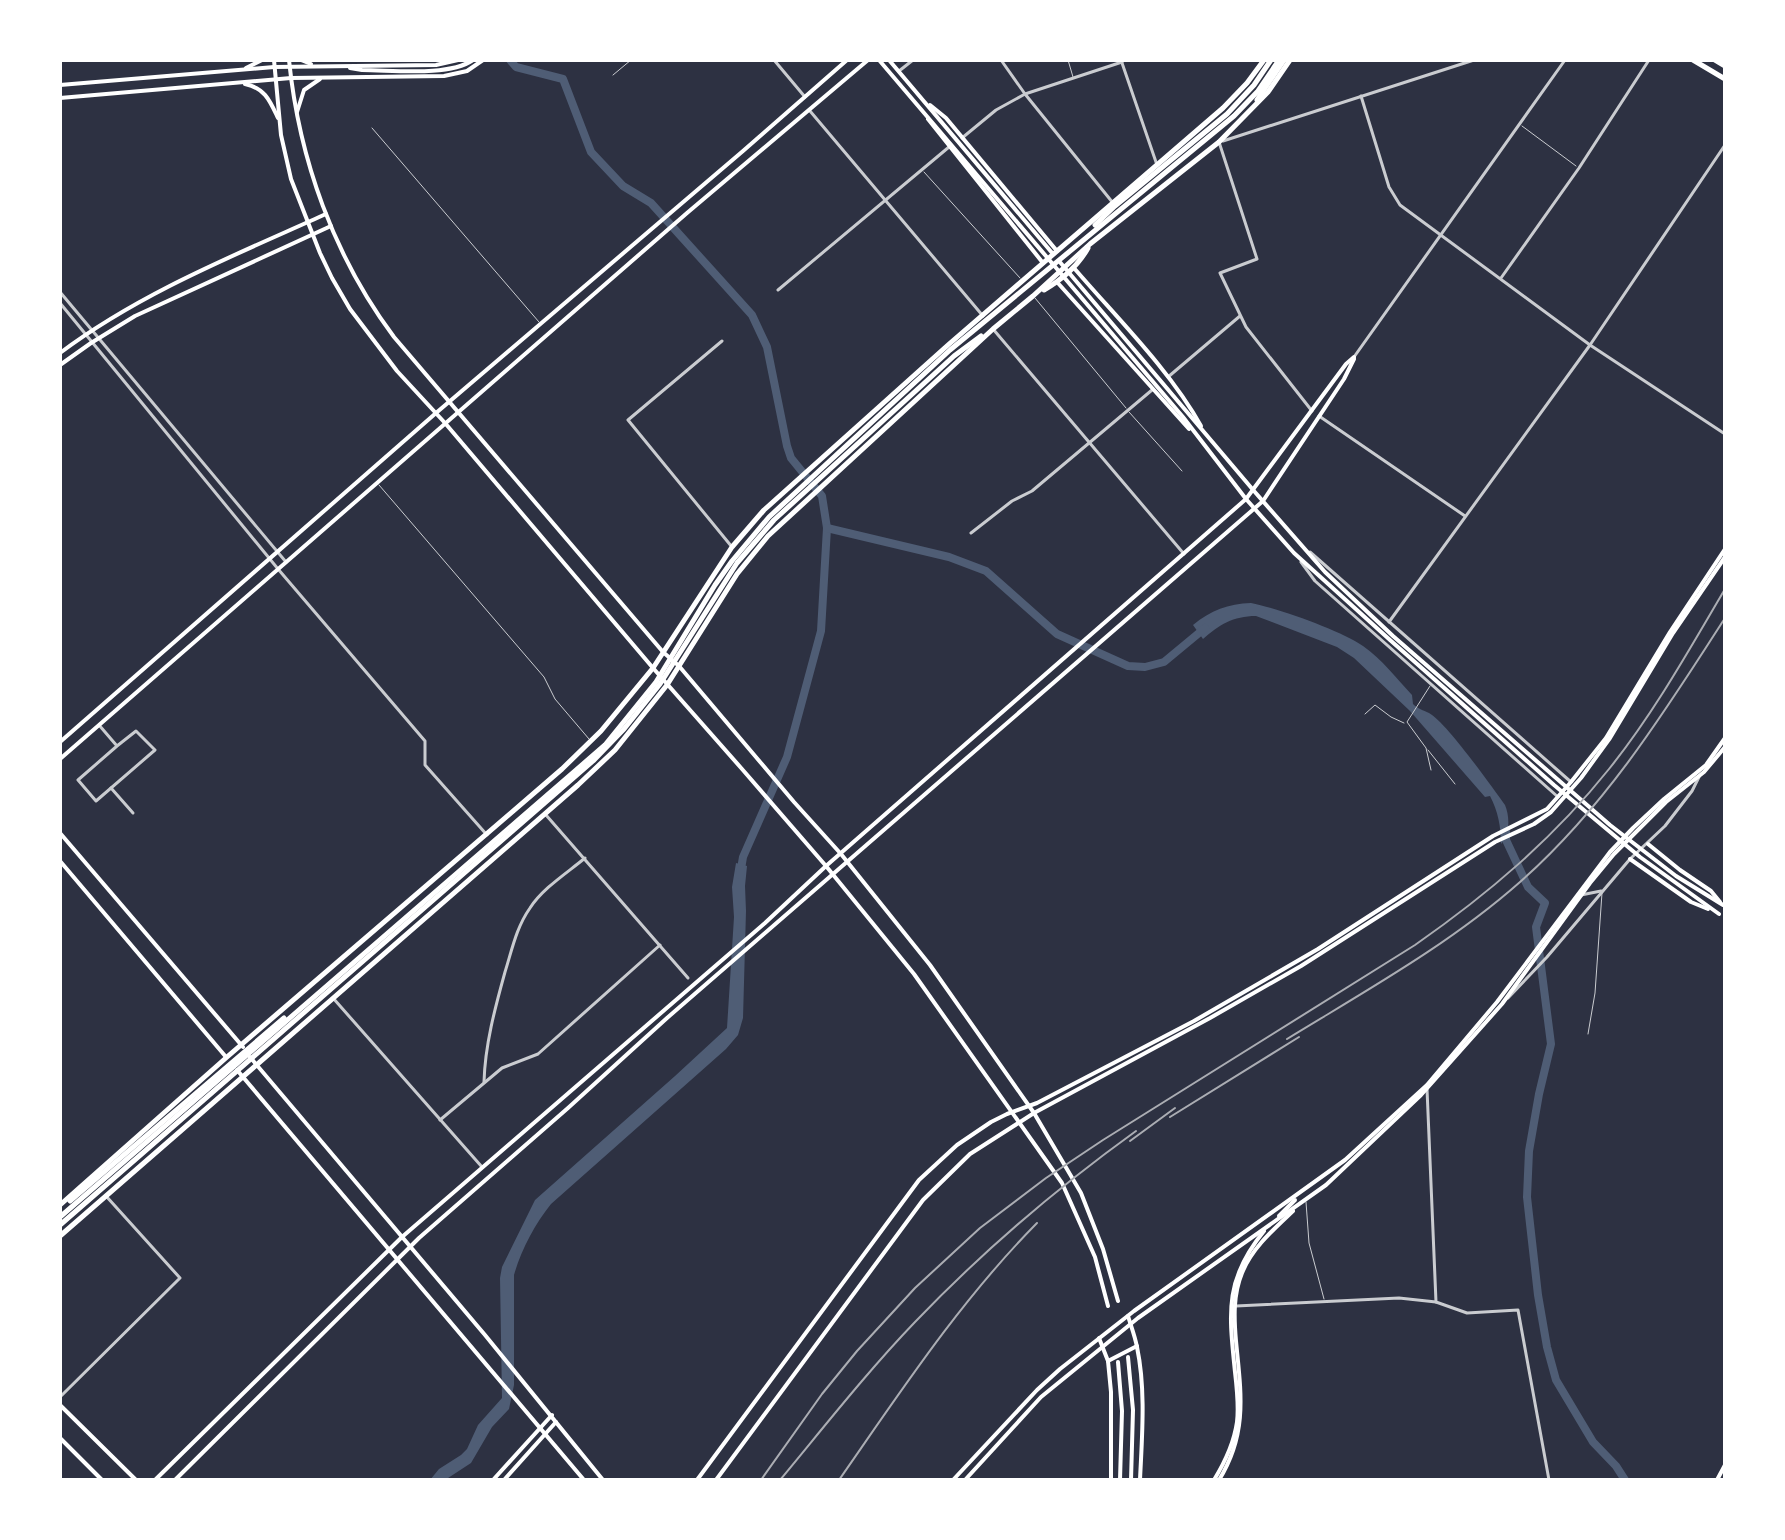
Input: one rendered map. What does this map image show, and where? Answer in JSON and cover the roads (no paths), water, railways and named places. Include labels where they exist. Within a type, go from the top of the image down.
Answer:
[{"type":"highway","points":[[1062,257],[1157,165],[1223,108],[1264,60]]},
{"type":"highway","points":[[60,1225],[594,760],[653,693],[730,573],[774,520],[1043,263],[1227,114],[1254,85],[1271,60]]},
{"type":"highway","points":[[60,1236],[464,886],[615,750],[667,685],[737,574],[768,536],[1090,244],[1219,142],[1268,92],[1284,60]]},
{"type":"highway","points":[[60,1206],[591,741],[653,668],[732,547],[764,510],[956,338],[1062,257],[1243,107],[1284,60]]},
{"type":"highway","points":[[1693,60],[1725,79]]},
{"type":"highway","points":[[1715,60],[1725,66]]},
{"type":"highway","points":[[1033,296],[1074,268],[1090,244]]},
{"type":"highway","points":[[60,1217],[605,745],[656,682],[715,585],[752,536],[794,493],[952,353],[993,329]]},
{"type":"highway","points":[[60,1206],[77,1195],[264,1034],[311,999]]},
{"type":"main road","points":[[240,70],[262,60]]},
{"type":"main road","points":[[274,60],[279,120],[291,179],[312,234],[350,309],[397,371],[826,866],[914,974],[1062,1183],[1095,1257],[1108,1306]]},
{"type":"main road","points":[[289,60],[296,115],[306,157],[326,214],[367,298],[394,337],[663,652],[679,666],[841,854],[930,965],[1034,1113],[1081,1193],[1103,1249],[1118,1301]]},
{"type":"main road","points":[[301,60],[317,66]]},
{"type":"main road","points":[[60,85],[274,67],[436,65],[458,60]]},
{"type":"main road","points":[[335,66],[362,70],[450,69],[473,60]]},
{"type":"main road","points":[[60,742],[847,60]]},
{"type":"main road","points":[[60,759],[656,239],[868,60]]},
{"type":"main road","points":[[879,60],[941,126]]},
{"type":"main road","points":[[889,60],[1186,416],[1325,572],[1404,646],[1610,825],[1676,876],[1724,906]]},
{"type":"main road","points":[[60,98],[291,78],[452,76],[482,61]]},
{"type":"main road","points":[[296,115],[304,90],[324,78]]},
{"type":"main road","points":[[239,83],[253,85],[265,93],[279,120]]},
{"type":"main road","points":[[922,98],[946,118],[1057,251]]},
{"type":"main road","points":[[920,106],[949,147],[1043,263]]},
{"type":"main road","points":[[60,353],[91,330],[172,285],[326,214]]},
{"type":"main road","points":[[60,365],[135,316],[332,226]]},
{"type":"main road","points":[[1074,268],[1168,377],[1206,435]]},
{"type":"main road","points":[[1057,282],[1199,439],[1294,553],[1606,828],[1673,882],[1722,915]]},
{"type":"main road","points":[[155,1480],[402,1237],[765,923],[826,866],[1246,499],[1354,357]]},
{"type":"main road","points":[[175,1480],[411,1247],[667,1018],[1263,501],[1344,379],[1354,357]]},
{"type":"main road","points":[[1186,416],[1199,439]]},
{"type":"main road","points":[[697,1480],[919,1180],[957,1145],[991,1122],[1037,1103],[1194,1021],[1547,809],[1606,738],[1725,549]]},
{"type":"main road","points":[[716,1480],[923,1200],[970,1154],[1034,1113],[1301,966],[1494,839],[1534,824],[1561,802],[1610,738],[1673,633],[1725,557]]},
{"type":"main road","points":[[965,1480],[1041,1397],[1131,1324],[1326,1185],[1427,1089],[1498,1009],[1610,852],[1664,799],[1706,765],[1725,738]]},
{"type":"main road","points":[[1545,941],[1632,834],[1701,774],[1725,747]]},
{"type":"main road","points":[[60,833],[485,1335],[603,1480]]},
{"type":"main road","points":[[1648,844],[1711,891],[1724,906]]},
{"type":"main road","points":[[1630,859],[1691,902],[1722,915]]},
{"type":"main road","points":[[60,861],[584,1480]]},
{"type":"main road","points":[[953,1480],[1037,1390],[1099,1338],[1345,1160],[1427,1085],[1531,961]]},
{"type":"main road","points":[[1217,1480],[1237,1422],[1230,1319],[1232,1291],[1245,1257],[1270,1225],[1305,1189]]},
{"type":"main road","points":[[1217,1480],[1237,1443],[1241,1419],[1236,1292],[1250,1258],[1266,1237],[1305,1200]]},
{"type":"main road","points":[[1128,1316],[1137,1346],[1143,1409],[1140,1480]]},
{"type":"main road","points":[[1099,1338],[1108,1361],[1112,1412],[1111,1480]]},
{"type":"main road","points":[[1108,1361],[1137,1346]]},
{"type":"main road","points":[[1128,1357],[1133,1410],[1131,1480]]},
{"type":"main road","points":[[1118,1362],[1122,1411],[1120,1480]]},
{"type":"main road","points":[[60,1405],[136,1480]]},
{"type":"main road","points":[[493,1480],[552,1415]]},
{"type":"main road","points":[[504,1480],[556,1422]]},
{"type":"main road","points":[[60,1438],[102,1480]]},
{"type":"main road","points":[[1717,1480],[1725,1465]]},
{"type":"street","points":[[774,60],[805,97]]},
{"type":"street","points":[[899,72],[913,60]]},
{"type":"street","points":[[1001,60],[1114,205]]},
{"type":"street","points":[[1312,411],[1246,327],[1220,273],[1257,259],[1219,142],[1474,60]]},
{"type":"street","points":[[1354,357],[1565,60]]},
{"type":"street","points":[[1500,279],[1579,168],[1649,60]]},
{"type":"street","points":[[962,138],[996,110],[1025,94],[1121,61],[1157,165]]},
{"type":"street","points":[[1361,96],[1392,194],[1400,205],[1590,345],[1725,434]]},
{"type":"street","points":[[809,109],[984,319]]},
{"type":"street","points":[[1389,622],[1590,345],[1725,145]]},
{"type":"street","points":[[778,290],[949,147]]},
{"type":"street","points":[[60,292],[286,562]]},
{"type":"street","points":[[60,303],[270,560],[425,741],[425,765],[487,835]]},
{"type":"street","points":[[1168,377],[1240,316]]},
{"type":"street","points":[[993,329],[1184,554]]},
{"type":"street","points":[[722,341],[628,420],[732,547]]},
{"type":"street","points":[[971,533],[1012,501],[1032,491],[1152,390]]},
{"type":"street","points":[[1319,416],[1465,516]]},
{"type":"street","points":[[1301,545],[1571,782]]},
{"type":"street","points":[[1294,553],[1315,581],[1558,797]]},
{"type":"street","points":[[99,725],[117,746]]},
{"type":"street","points":[[136,731],[155,750],[96,801],[78,780],[117,746],[136,731]]},
{"type":"street","points":[[1498,1009],[1547,957],[1630,859],[1665,826],[1692,791],[1706,765]]},
{"type":"street","points":[[111,788],[133,813]]},
{"type":"street","points":[[545,814],[688,978]]},
{"type":"street","points":[[484,1084],[485,1059],[494,1014],[517,930],[540,896],[585,858]]},
{"type":"street","points":[[1581,895],[1603,890]]},
{"type":"street","points":[[440,1120],[502,1068],[538,1054],[660,945]]},
{"type":"street","points":[[333,998],[482,1167]]},
{"type":"street","points":[[1427,1089],[1436,1302]]},
{"type":"street","points":[[60,1397],[180,1278],[106,1196]]},
{"type":"street","points":[[1235,1306],[1399,1298],[1436,1302],[1467,1313],[1518,1310],[1549,1480]]},
{"type":"lane","points":[[613,75],[631,60]]},
{"type":"lane","points":[[1068,60],[1073,78]]},
{"type":"lane","points":[[1520,125],[1579,168]]},
{"type":"lane","points":[[372,128],[540,324]]},
{"type":"lane","points":[[922,170],[1022,280]]},
{"type":"lane","points":[[1033,296],[1182,471]]},
{"type":"lane","points":[[377,483],[544,677],[555,699],[591,741]]},
{"type":"lane","points":[[1407,722],[1430,685]]},
{"type":"lane","points":[[1365,714],[1375,705],[1403,723],[1407,722]]},
{"type":"lane","points":[[1407,722],[1455,784]]},
{"type":"lane","points":[[1426,748],[1431,770]]},
{"type":"lane","points":[[1588,1034],[1595,993],[1603,890]]},
{"type":"lane","points":[[1305,1200],[1309,1243],[1324,1300]]},
{"type":"water","points":[[1251,603],[1340,634],[1363,646],[1383,663],[1412,695],[1413,704],[1437,719],[1446,729],[1505,805],[1508,825],[1501,844],[1498,819],[1490,796],[1485,797],[1410,711],[1354,658],[1337,647],[1256,616],[1227,622],[1203,639],[1193,625],[1220,609]]},
{"type":"water","points":[[736,863],[747,866],[743,1018],[738,1035],[545,1212],[525,1247],[514,1275],[514,1385],[509,1409],[492,1427],[471,1463],[445,1480],[430,1480],[439,1469],[467,1449],[478,1425],[502,1398],[500,1278],[502,1267],[535,1200],[727,1028],[734,917],[732,887]]},
{"type":"waterway","points":[[510,60],[516,67],[563,79],[591,152],[623,186],[651,203],[752,315],[767,347],[791,458],[822,496],[827,528],[821,631],[787,757],[743,857],[740,875]]},
{"type":"waterway","points":[[827,528],[949,557],[986,571],[1057,634],[1128,666],[1145,667],[1164,662],[1205,628]]},
{"type":"waterway","points":[[1506,831],[1506,840],[1528,887],[1545,903],[1536,927],[1551,1044],[1529,1151],[1527,1197],[1547,1347],[1556,1380],[1593,1442],[1625,1480]]},
{"type":"railway","points":[[761,1480],[822,1394],[857,1351],[915,1288],[980,1228],[1103,1140],[1415,945],[1468,906],[1542,842],[1588,795],[1641,726],[1725,589]]},
{"type":"railway","points":[[1287,1039],[1465,926],[1551,853],[1632,758],[1725,618]]},
{"type":"railway","points":[[1170,1117],[1299,1037]]},
{"type":"railway","points":[[1130,1141],[1175,1108]]},
{"type":"railway","points":[[780,1480],[880,1360],[940,1296],[1021,1222],[1136,1131]]},
{"type":"railway","points":[[839,1480],[957,1315],[1037,1223]]}]
